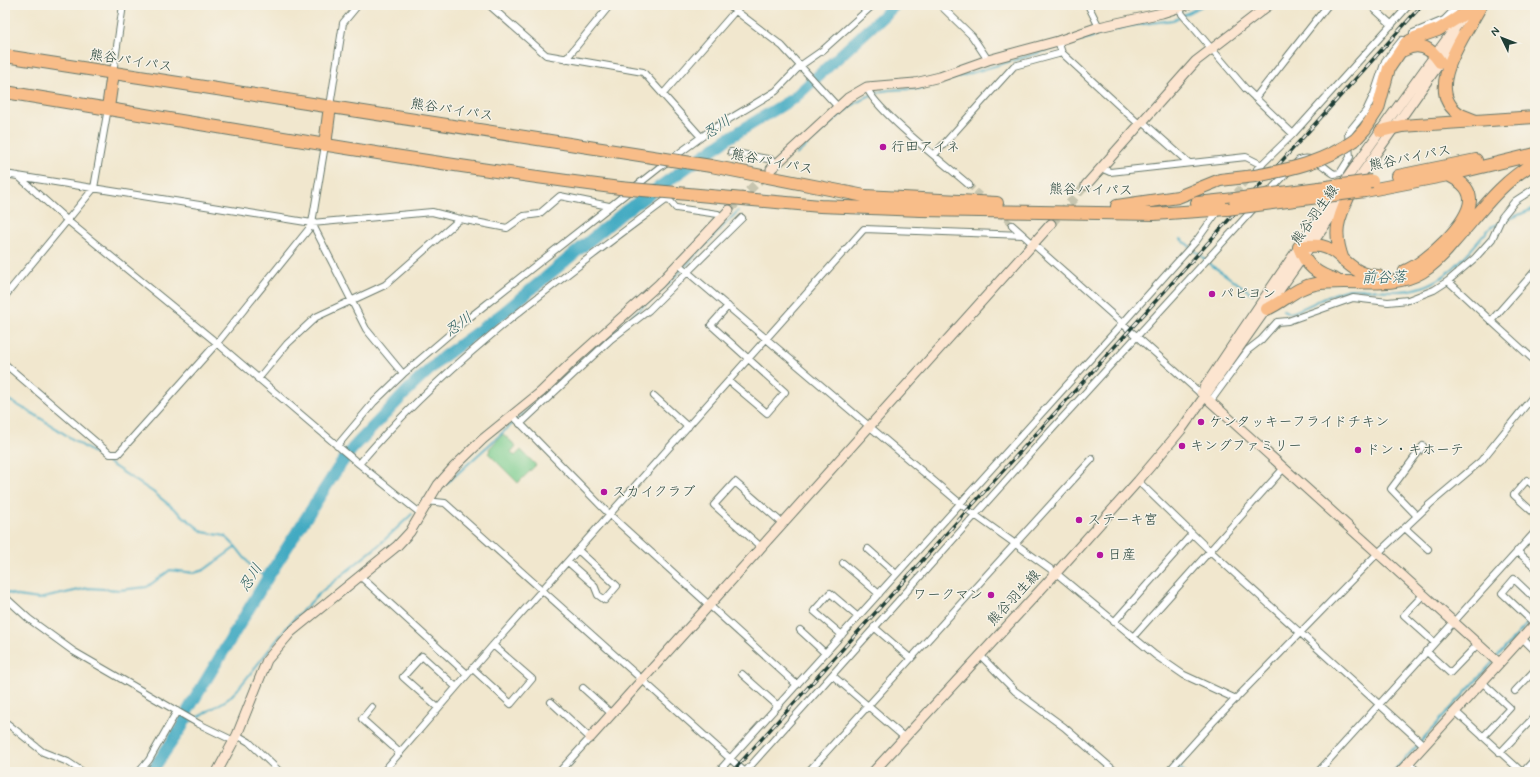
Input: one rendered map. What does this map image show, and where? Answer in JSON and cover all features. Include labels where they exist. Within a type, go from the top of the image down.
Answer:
[{"type":"highway","points":[[1476,121],[1461,114],[1453,108],[1446,97],[1445,84],[1448,69],[1460,43],[1481,5]]},
{"type":"highway","points":[[1117,206],[1178,197],[1220,180],[1258,170],[1282,171],[1323,159],[1338,151],[1355,140],[1365,129],[1378,109],[1389,68],[1406,43],[1415,38],[1438,30],[1466,7]]},
{"type":"highway","points":[[1397,55],[1417,45],[1427,47],[1437,58]]},
{"type":"highway","name":"熊谷バイパス","points":[[5,56],[711,166],[865,196],[989,203],[1117,206],[1178,205],[1368,186],[1535,145]]},
{"type":"highway","points":[[108,108],[113,73]]},
{"type":"highway","name":"熊谷バイパス","points":[[5,92],[325,145],[536,177],[620,188],[820,206],[921,210],[1154,214],[1227,209],[1368,186],[1448,175],[1535,154]]},
{"type":"highway","points":[[325,145],[330,106]]},
{"type":"highway","points":[[1381,131],[1402,126],[1535,117]]},
{"type":"highway","points":[[1267,309],[1300,288],[1314,284],[1339,281],[1392,282],[1422,272],[1446,252],[1508,181],[1535,163]]},
{"type":"highway","points":[[1339,281],[1322,275],[1314,270],[1304,250],[1321,246],[1329,249],[1352,268],[1367,276],[1382,276],[1398,273],[1415,267],[1436,251],[1458,225],[1468,207],[1470,200],[1464,185],[1448,175]]},
{"type":"highway","points":[[1343,261],[1337,242],[1337,230],[1353,186]]},
{"type":"street","points":[[113,73],[123,5]]},
{"type":"street","points":[[330,106],[343,23],[358,5]]},
{"type":"street","points":[[489,5],[546,55],[643,72],[701,137]]},
{"type":"street","points":[[566,58],[610,5]]},
{"type":"street","points":[[728,5],[782,46],[838,107]]},
{"type":"street","points":[[337,446],[374,402],[403,374],[465,321],[609,206],[701,137],[764,100],[776,91],[873,5]]},
{"type":"street","points":[[940,5],[972,36],[988,60]]},
{"type":"street","points":[[1088,5],[1099,27]]},
{"type":"street","points":[[1086,185],[1196,61],[1269,5]]},
{"type":"street","points":[[1255,98],[1328,5]]},
{"type":"street","points":[[1370,5],[1392,25]]},
{"type":"street","points":[[1101,168],[1110,172],[1246,156],[1258,170],[1294,134],[1409,5]]},
{"type":"street","name":"熊谷羽生線","points":[[873,772],[1056,573],[1138,481],[1205,398],[1267,309],[1381,131],[1437,58],[1481,5]]},
{"type":"street","points":[[774,166],[857,91],[868,91],[915,83],[988,60],[1058,41],[1099,27],[1183,7],[1182,14],[1210,49],[1255,98],[1294,134]]},
{"type":"street","points":[[426,501],[445,503],[745,772],[1136,337],[1299,160],[1311,157],[1334,174],[1340,173],[1350,157],[1348,133],[1366,111],[1374,94],[1385,61],[1405,37],[1444,20],[1466,7]]},
{"type":"street","name":"熊谷羽生線","points":[[1205,398],[1304,250],[1394,129],[1466,7]]},
{"type":"street","points":[[663,94],[736,10]]},
{"type":"street","points":[[1058,41],[1062,52],[1189,163]]},
{"type":"street","points":[[934,155],[1014,66],[1062,52]]},
{"type":"street","points":[[868,91],[891,118],[969,185]]},
{"type":"street","points":[[5,296],[94,188],[108,108]]},
{"type":"street","points":[[5,364],[110,454],[118,454],[217,343],[308,230],[312,223],[325,145]]},
{"type":"street","points":[[731,152],[773,160],[774,166]]},
{"type":"street","points":[[5,174],[312,223],[432,212],[507,228],[524,216],[539,214],[560,196],[609,206]]},
{"type":"street","points":[[18,176],[68,221],[217,343],[337,446],[420,513]]},
{"type":"street","points":[[1205,398],[1248,350],[1261,340],[1277,322],[1288,321],[1353,298],[1388,302],[1408,300],[1434,290],[1448,281],[1475,258],[1492,239],[1502,217],[1515,201],[1535,188]]},
{"type":"street","points":[[359,464],[400,417],[436,382],[563,277],[666,200],[670,201],[676,208],[718,214],[721,218]]},
{"type":"street","points":[[682,268],[729,210]]},
{"type":"street","points":[[718,772],[1197,240],[1215,215]]},
{"type":"street","points":[[217,772],[236,738],[266,660],[291,632],[397,546],[410,532],[426,501],[438,485],[483,440],[517,420],[659,284],[682,268],[742,218]]},
{"type":"street","points":[[258,379],[287,344],[316,317],[385,285],[460,219]]},
{"type":"street","points":[[312,223],[366,329],[403,374]]},
{"type":"street","points":[[559,772],[642,681],[709,603],[1051,224]]},
{"type":"street","points":[[1012,225],[1499,663]]},
{"type":"street","points":[[383,772],[472,668],[864,229],[1023,235]]},
{"type":"street","points":[[682,268],[960,503],[1056,573],[1155,655],[1184,675],[1236,699]]},
{"type":"street","points":[[1491,321],[1535,271]]},
{"type":"street","points":[[1448,281],[1535,361]]},
{"type":"street","points":[[728,306],[711,325],[785,392],[767,413],[729,381]]},
{"type":"street","points":[[1168,772],[1213,722],[1377,554],[1417,516],[1481,462],[1535,394]]},
{"type":"street","points":[[654,396],[688,427]]},
{"type":"street","points":[[517,420],[610,515],[709,603],[797,685]]},
{"type":"street","points":[[1417,516],[1391,489],[1423,446]]},
{"type":"street","points":[[808,772],[1014,543],[1092,459]]},
{"type":"street","points":[[1133,637],[1209,550],[1283,469]]},
{"type":"street","points":[[1535,487],[1527,480],[1514,494],[1535,514]]},
{"type":"street","points":[[1138,481],[1209,550],[1425,746]]},
{"type":"street","points":[[761,547],[714,505],[736,482],[782,523]]},
{"type":"street","points":[[1405,528],[1428,549]]},
{"type":"street","points":[[1318,772],[1535,532]]},
{"type":"street","points":[[1114,622],[1192,534]]},
{"type":"street","points":[[868,549],[896,574]]},
{"type":"street","points":[[568,562],[594,585],[598,595],[605,600],[618,586],[578,550]]},
{"type":"street","points":[[1517,551],[1535,567]]},
{"type":"street","points":[[843,563],[878,594]]},
{"type":"street","points":[[360,576],[467,674]]},
{"type":"street","points":[[1400,772],[1535,624],[1502,593],[1514,579],[1535,599]]},
{"type":"street","points":[[842,635],[814,611],[830,593],[858,617]]},
{"type":"street","points":[[1423,595],[1404,615],[1434,642]]},
{"type":"street","points":[[5,597],[29,619],[73,651],[199,724],[249,742],[280,772]]},
{"type":"street","points":[[5,597],[15,600]]},
{"type":"street","points":[[874,627],[910,658]]},
{"type":"street","points":[[800,630],[825,653]]},
{"type":"street","points":[[1522,638],[1535,651]]},
{"type":"street","points":[[1426,651],[1450,673],[1478,644]]},
{"type":"street","points":[[472,668],[511,704],[532,679],[493,645]]},
{"type":"street","points":[[980,655],[1015,691],[1064,727],[1116,772]]},
{"type":"street","points":[[438,708],[403,677],[422,656],[456,687]]},
{"type":"street","points":[[1515,691],[1535,670]]},
{"type":"street","points":[[742,674],[778,706]]},
{"type":"street","points":[[832,675],[904,737]]},
{"type":"street","points":[[1482,682],[1510,708],[1484,737]]},
{"type":"street","points":[[583,688],[612,714]]},
{"type":"street","points":[[551,702],[590,738]]},
{"type":"street","points":[[372,708],[362,719],[400,753]]},
{"type":"street","points":[[139,772],[149,760],[179,712]]},
{"type":"street","points":[[1456,712],[1522,772],[1535,759]]},
{"type":"street","points":[[1500,753],[1535,716]]},
{"type":"street","points":[[8,724],[43,752],[68,762],[83,772]]},
{"type":"street","points":[[1409,763],[1418,772]]},
{"type":"green space","points":[[503,434],[516,446],[511,452],[515,456],[521,450],[536,465],[518,483],[488,453],[490,451],[489,449]]},
{"type":"waterway","name":"忍川","points":[[151,772],[182,727],[188,710],[268,577],[338,468],[352,449],[409,389],[443,357],[503,313],[624,212],[727,139],[794,98],[895,5]]},
{"type":"waterway","points":[[796,155],[848,109],[871,95],[887,90],[918,89],[1128,26],[1173,20],[1204,5]]},
{"type":"waterway","name":"前谷落","points":[[1502,222],[1535,208]]},
{"type":"waterway","points":[[546,393],[668,284],[738,211]]},
{"type":"waterway","name":"前谷落","points":[[1283,310],[1290,313],[1343,290],[1362,289],[1399,291],[1415,289],[1429,284],[1452,270],[1491,227],[1498,224]]},
{"type":"waterway","name":"前谷落","points":[[1181,239],[1214,267],[1253,294]]},
{"type":"waterway","points":[[446,484],[543,396]]},
{"type":"waterway","points":[[5,398],[37,416],[153,492],[203,532],[225,536],[236,547],[254,570],[268,577]]},
{"type":"waterway","points":[[182,727],[228,699],[238,689],[292,621],[321,592],[379,545],[412,514]]},
{"type":"waterway","points":[[5,592],[18,596],[39,599],[88,588],[120,590],[147,587],[170,570],[194,573],[204,570],[236,547]]},
{"type":"waterway","points":[[1497,657],[1535,615]]},
{"type":"waterway","points":[[1393,772],[1493,662]]},
{"type":"waterway","points":[[1175,772],[1179,767],[1184,772]]},
{"type":"tunnel","points":[[729,210],[767,173]]},
{"type":"tunnel","points":[[1230,199],[1249,178]]},
{"type":"tunnel","points":[[969,185],[986,201]]},
{"type":"tunnel","points":[[1051,224],[1086,185]]},
{"type":"tunnel","points":[[999,213],[1012,225]]},
{"type":"railway","points":[[732,772],[1422,5]]},
{"type":"place","name":"行田アイネ","points":[[883,147]]},
{"type":"place","name":"パピヨン","points":[[1212,294]]},
{"type":"place","name":"ケンタッキーフライドチキン","points":[[1201,422]]},
{"type":"place","name":"キングファミリー","points":[[1182,446]]},
{"type":"place","name":"ドン・キホーテ","points":[[1358,450]]},
{"type":"place","name":"スカイクラブ","points":[[604,492]]},
{"type":"place","name":"ステーキ宮","points":[[1079,520]]},
{"type":"place","name":"日産","points":[[1100,555]]},
{"type":"place","name":"ワークマン","points":[[991,595]]}]
